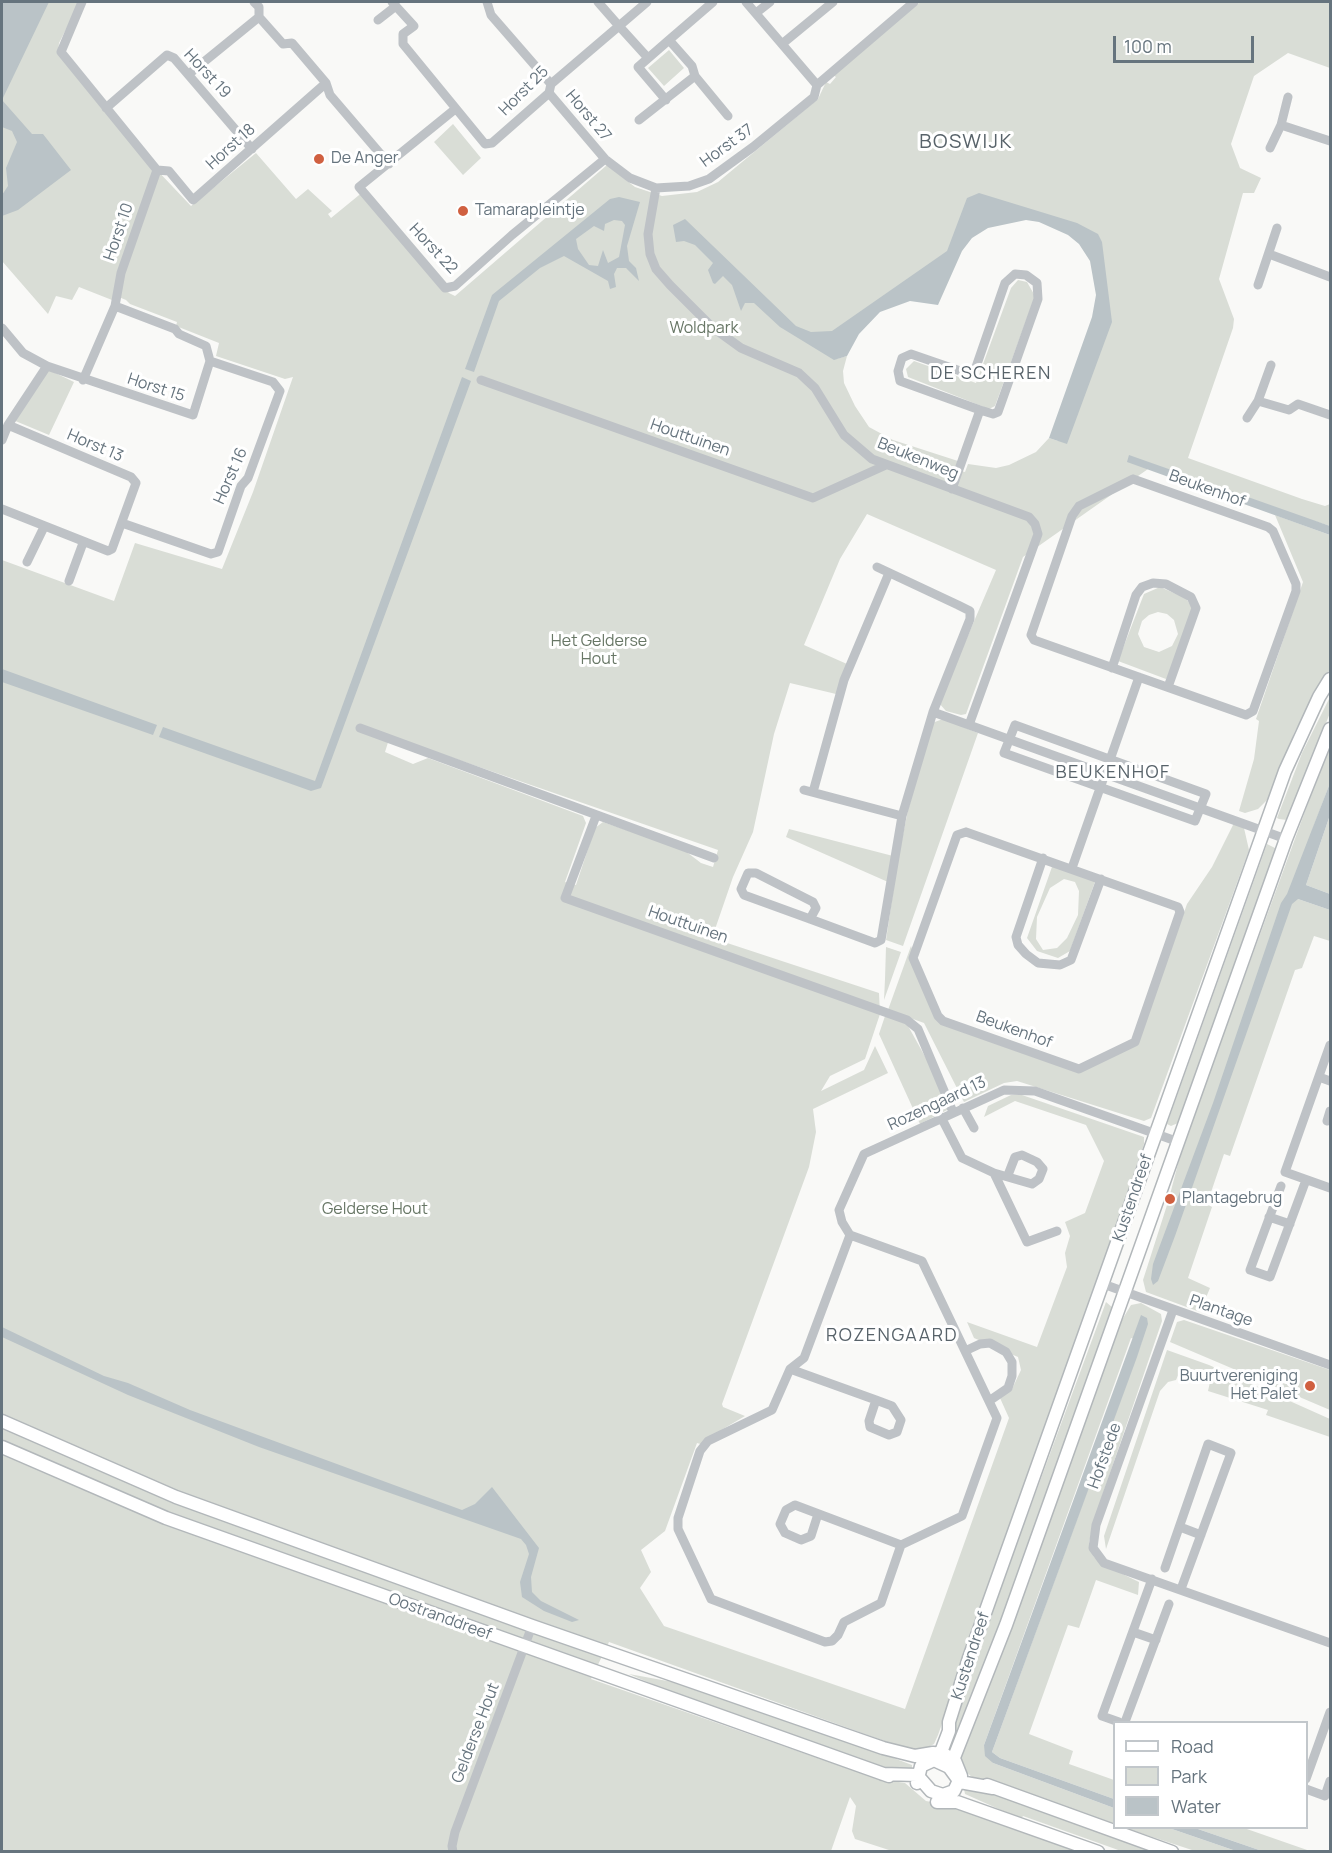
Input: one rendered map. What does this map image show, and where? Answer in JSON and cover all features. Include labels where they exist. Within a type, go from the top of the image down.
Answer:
[{"type":"main road","name":"Kustendreef","points":[[938,1755],[969,1658],[1264,831],[1286,771],[1319,697],[1330,679]]},
{"type":"main road","name":"Kustendreef","points":[[953,1760],[969,1714],[1003,1634],[1176,1141],[1286,839],[1330,729]]},
{"type":"main road","name":"Oostranddreef","points":[[2,1421],[176,1497],[532,1626],[884,1748],[919,1769]]},
{"type":"main road","name":"Oostranddreef","points":[[2,1447],[166,1518],[883,1774],[919,1769]]},
{"type":"main road","points":[[938,1755],[949,1767],[956,1788],[995,1815],[1098,1851]]},
{"type":"main road","points":[[956,1788],[953,1760],[938,1755],[919,1769],[923,1794],[931,1800],[956,1788],[993,1788],[1172,1851]]},
{"type":"street","points":[[82,2],[61,52],[66,62],[156,165],[157,170]]},
{"type":"street","points":[[255,2],[259,7],[259,16],[283,44],[292,43],[326,83],[330,95],[389,164]]},
{"type":"street","name":"Horst 27","points":[[487,2],[491,15],[605,159]]},
{"type":"street","points":[[598,2],[648,58]]},
{"type":"street","name":"Horst 25","points":[[378,20],[394,4],[414,26],[403,34],[403,44],[449,98],[454,110],[485,144],[492,143],[646,2]]},
{"type":"street","points":[[666,100],[638,67],[713,2]]},
{"type":"street","points":[[746,2],[817,85]]},
{"type":"street","points":[[756,13],[770,2]]},
{"type":"street","points":[[782,44],[833,2]]},
{"type":"street","name":"Horst 37","points":[[605,159],[630,178],[656,188],[689,186],[709,179],[728,167],[814,96],[817,85],[861,50],[914,2]]},
{"type":"street","points":[[189,74],[259,16]]},
{"type":"street","points":[[669,40],[692,66],[694,76],[728,116]]},
{"type":"street","name":"Horst 19","points":[[106,108],[167,55],[174,58],[189,74],[252,149]]},
{"type":"street","points":[[639,120],[694,76]]},
{"type":"street","name":"Horst 18","points":[[157,170],[169,171],[194,200],[326,83]]},
{"type":"street","points":[[1270,148],[1281,125],[1288,97]]},
{"type":"street","name":"Horst 22","points":[[454,110],[359,187],[445,288],[455,286],[512,235],[605,159]]},
{"type":"street","points":[[1281,125],[1330,141]]},
{"type":"street","name":"Horst 10","points":[[83,380],[115,306],[121,273],[157,170]]},
{"type":"street","name":"Beukenweg","points":[[656,188],[648,234],[650,254],[656,269],[725,337],[741,348],[799,373],[815,388],[844,435],[872,459],[1029,517],[1035,524],[1038,534],[969,725]]},
{"type":"street","points":[[1258,285],[1277,228]]},
{"type":"street","points":[[1269,254],[1330,277]]},
{"type":"street","points":[[1015,274],[1026,275],[1037,283],[1038,299],[998,412],[993,414],[980,410],[900,381],[898,371],[902,358],[911,354],[969,374],[976,367],[1005,283],[1015,274]]},
{"type":"street","points":[[115,306],[175,329],[179,334],[206,346],[210,361]]},
{"type":"street","points":[[2,327],[23,353],[47,366],[83,380]]},
{"type":"street","name":"Horst 15","points":[[83,380],[193,415],[210,361]]},
{"type":"street","name":"Horst 16","points":[[122,523],[211,554],[218,552],[241,486],[248,478],[280,391],[273,382],[210,361]]},
{"type":"street","points":[[1247,418],[1258,401],[1271,365]]},
{"type":"street","points":[[4,431],[47,366]]},
{"type":"street","name":"Houttuinen","points":[[481,380],[813,498],[886,465]]},
{"type":"street","points":[[1258,401],[1288,410],[1298,404],[1330,415]]},
{"type":"street","points":[[952,489],[980,410]]},
{"type":"street","name":"Horst 13","points":[[4,431],[131,477],[136,483],[112,549],[108,551],[83,543]]},
{"type":"street","name":"Beukenhof","points":[[1133,479],[1268,527],[1273,531],[1296,584],[1253,711],[1246,715],[1138,677],[1034,640],[1031,635],[1072,516],[1079,506],[1133,479]]},
{"type":"street","points":[[2,508],[83,543],[69,581]]},
{"type":"street","points":[[27,562],[44,528]]},
{"type":"street","points":[[810,919],[816,908],[813,902],[756,873],[748,873],[741,890],[744,895],[875,943],[881,940],[902,816],[933,712],[970,619],[970,611],[877,567]]},
{"type":"street","points":[[889,573],[844,680],[808,791],[902,816]]},
{"type":"street","points":[[1112,668],[1136,595],[1142,587],[1153,583],[1166,584],[1191,597],[1196,608],[1168,687]]},
{"type":"street","points":[[1072,868],[1138,677]]},
{"type":"street","points":[[933,712],[1286,839]]},
{"type":"street","points":[[1015,725],[1111,759],[1206,794],[1196,821],[1004,753],[1015,725]]},
{"type":"street","points":[[360,728],[714,858]]},
{"type":"street","name":"Houttuinen","points":[[596,816],[565,898],[907,1020],[918,1029],[958,1110]]},
{"type":"street","name":"Beukenhof","points":[[966,832],[1043,858],[1178,907],[1180,912],[1135,1042],[1079,1069],[943,1021],[938,1016],[913,958],[957,835],[966,832]]},
{"type":"street","points":[[1043,858],[1016,938],[1022,950],[1038,963],[1060,965],[1071,960],[1101,879]]},
{"type":"street","points":[[1330,1045],[1285,1172],[1330,1188]]},
{"type":"street","points":[[1319,1077],[1330,1081]]},
{"type":"street","name":"Rozengaard 13","points":[[850,1235],[839,1210],[864,1154],[1004,1090],[1022,1089],[1176,1141]]},
{"type":"street","points":[[958,1110],[974,1128]]},
{"type":"street","points":[[1327,1121],[1330,1111]]},
{"type":"street","points":[[941,1118],[962,1158],[994,1173],[1008,1175]]},
{"type":"street","points":[[994,1173],[1027,1242],[1057,1231]]},
{"type":"street","points":[[1281,1186],[1250,1270],[1270,1277],[1306,1180]]},
{"type":"street","points":[[1269,1217],[1290,1224]]},
{"type":"street","points":[[850,1235],[922,1261],[997,1418],[962,1516],[901,1545],[881,1603],[844,1622],[838,1635],[832,1641],[825,1642],[711,1599],[678,1530],[678,1518],[700,1451],[708,1441],[772,1410],[790,1369],[804,1358],[850,1235]]},
{"type":"street","name":"Plantage","points":[[1103,1284],[1330,1365]]},
{"type":"street","name":"Hofstede","points":[[1173,1310],[1093,1537],[1093,1548],[1104,1563],[1330,1643]]},
{"type":"street","points":[[965,1351],[980,1344],[990,1343],[1006,1352],[1012,1362],[1012,1376],[1008,1388],[989,1401]]},
{"type":"street","points":[[790,1369],[876,1400]]},
{"type":"street","points":[[1164,1568],[1208,1444],[1231,1453],[1181,1590]]},
{"type":"street","points":[[818,1514],[901,1545]]},
{"type":"street","points":[[1180,1527],[1201,1534]]},
{"type":"street","points":[[1116,1721],[1102,1716],[1152,1579]]},
{"type":"street","points":[[1125,1721],[1169,1604]]},
{"type":"street","name":"Gelderse Hout","points":[[453,1851],[455,1832],[532,1626]]},
{"type":"street","points":[[1133,1632],[1156,1640]]},
{"type":"street","points":[[1308,1773],[1330,1712]]},
{"type":"street","points":[[1308,1790],[1325,1796],[1330,1781]]},
{"type":"green space","points":[[2,2],[80,2],[59,43],[58,52],[155,168],[191,206],[256,153],[296,199],[308,189],[332,211],[328,214],[331,218],[364,191],[403,241],[449,293],[455,296],[607,165],[635,187],[662,196],[697,192],[718,182],[818,99],[826,82],[830,84],[836,77],[833,75],[920,2],[1330,2],[1330,68],[1288,53],[1254,76],[1231,144],[1240,168],[1261,178],[1254,193],[1243,193],[1219,279],[1234,319],[1233,328],[1188,458],[1302,499],[1325,506],[1330,504],[1330,526],[1146,468],[1148,469],[1023,557],[966,714],[961,715],[946,711],[939,703],[996,570],[867,514],[840,559],[804,645],[847,664],[836,694],[790,683],[774,734],[753,832],[733,877],[712,938],[879,993],[880,1014],[865,1059],[830,1076],[821,1091],[864,1070],[875,1046],[888,1073],[813,1109],[816,1132],[809,1167],[722,1404],[723,1407],[745,1416],[713,1435],[707,1446],[697,1443],[665,1531],[641,1550],[651,1572],[640,1588],[664,1626],[905,1709],[1009,1418],[1000,1398],[1012,1389],[1021,1370],[1018,1357],[974,1338],[967,1322],[1037,1347],[1067,1267],[1065,1253],[1070,1236],[1065,1222],[1085,1213],[1104,1161],[1086,1125],[1015,1101],[984,1117],[988,1106],[1011,1095],[1022,1095],[1144,1137],[1144,1144],[1099,1282],[938,1735],[934,1744],[922,1750],[901,1747],[609,1642],[591,1679],[875,1778],[905,1783],[926,1801],[963,1808],[1077,1851],[892,1851],[855,1839],[852,1831],[856,1806],[850,1797],[831,1851],[2,1851],[2,560],[114,601],[135,543],[222,569],[253,492],[293,377],[285,379],[216,356],[219,343],[176,326],[177,322],[130,304],[114,295],[112,300],[79,287],[72,300],[56,296],[48,314],[2,261]],"holes":[[[1017,208],[1091,243],[1102,320],[1058,441],[1049,438],[1036,452],[1009,465],[996,468],[968,464],[965,472],[955,469],[958,461],[893,440],[869,427],[844,383],[843,371],[847,356],[836,359],[886,299],[955,247]],[[390,736],[718,850],[713,867],[701,863],[684,850],[603,822],[595,828],[576,885],[565,882],[586,823],[583,816],[428,758],[413,764],[385,752]]]},
{"type":"green space","points":[[669,50],[684,68],[664,86],[648,68]]},
{"type":"green space","points":[[453,124],[481,158],[463,175],[434,142]]},
{"type":"green space","points":[[1018,280],[1027,282],[1035,296],[995,406],[989,409],[908,377],[906,369],[914,361],[976,383],[1011,288]]},
{"type":"green space","points":[[49,370],[74,382],[49,435],[13,420]]},
{"type":"green space","points":[[1275,515],[1330,535],[1330,669],[1295,731],[1269,798],[1258,809],[1245,813],[1239,811],[1254,759],[1259,721],[1256,719],[1303,582]]},
{"type":"green space","points":[[1160,587],[1186,598],[1192,608],[1170,676],[1166,679],[1118,661],[1144,594]],"holes":[[[1158,612],[1167,614],[1174,620],[1178,634],[1172,646],[1159,652],[1144,647],[1138,634],[1142,621]]]},
{"type":"green space","points":[[1330,697],[1330,713],[1287,820],[1279,819],[1277,818],[1302,753]]},
{"type":"green space","points":[[943,719],[978,733],[903,946],[886,940],[898,859],[908,810],[932,723]]},
{"type":"green space","points":[[1330,743],[1330,783],[1313,828],[1298,899],[1330,910],[1330,941],[1314,936],[1302,968],[1295,970],[1230,1156],[1224,1154],[1207,1204],[1212,1207],[1188,1278],[1210,1288],[1200,1312],[1146,1292],[1143,1280],[1168,1202],[1183,1145]]},
{"type":"green space","points":[[1330,815],[1330,894],[1306,885]]},
{"type":"green space","points":[[1234,823],[1244,828],[1249,850],[1151,1118],[1144,1121],[1017,1081],[1004,1083],[964,1102],[924,1023],[888,1010],[911,946],[932,1005],[941,1016],[1079,1067],[1141,1035],[1187,904],[1212,867]]},
{"type":"green space","points":[[789,829],[893,856],[888,882],[786,837]]},
{"type":"green space","points":[[1267,844],[1277,849],[1178,1123],[1171,1126],[1167,1124]]},
{"type":"green space","points":[[1053,864],[1096,879],[1070,951],[1058,958],[1037,951],[1027,938]],"holes":[[[1064,879],[1075,882],[1079,891],[1078,915],[1067,938],[1057,948],[1043,950],[1036,939],[1037,917],[1050,888]]]},
{"type":"green space","points":[[886,947],[901,952],[884,1000],[885,979]]},
{"type":"green space","points":[[885,1016],[907,1024],[953,1107],[920,1124],[879,1034]]},
{"type":"green space","points":[[1106,1302],[1113,1308],[986,1665],[952,1748],[948,1749],[974,1660]]},
{"type":"green space","points":[[1141,1303],[1161,1314],[1162,1321],[1094,1520],[1089,1543],[1094,1557],[1104,1565],[1139,1582],[1138,1595],[1096,1580],[1079,1628],[1068,1625],[1029,1734],[1073,1751],[1069,1764],[1113,1780],[1113,1799],[1000,1758],[992,1752],[1142,1341],[1131,1338],[984,1745],[993,1763],[1113,1808],[1113,1824],[972,1777],[965,1771],[959,1749],[1012,1626],[1122,1320],[1131,1305]]},
{"type":"green space","points":[[1184,1320],[1330,1370],[1330,1410],[1170,1342],[1177,1322]]},
{"type":"green space","points":[[1167,1350],[1209,1365],[1330,1419],[1330,1437],[1266,1415],[1268,1410],[1208,1391],[1210,1382],[1180,1371],[1176,1380],[1168,1382],[1160,1391],[1106,1549],[1104,1536]]},
{"type":"green space","points":[[629,1674],[673,1682],[843,1739],[912,1765],[912,1770],[877,1767],[698,1704]]},
{"type":"green space","points":[[964,1789],[997,1794],[1150,1851],[1121,1851],[1023,1816],[1021,1819],[965,1794]]},
{"type":"green space","points":[[1128,1829],[1172,1829],[1236,1851],[1195,1851]]},
{"type":"green space","points":[[1198,1829],[1247,1829],[1310,1851],[1262,1851]]},
{"type":"water","points":[[2,2],[49,2],[2,100]]},
{"type":"water","points":[[2,100],[32,134],[43,134],[71,170],[18,210],[2,216],[2,195],[8,186],[6,168],[17,142],[12,131],[2,127]]},
{"type":"water","points":[[979,193],[1077,223],[1098,234],[1102,242],[1112,322],[1067,444],[1049,438],[1092,317],[1096,295],[1090,261],[1079,244],[1068,235],[1039,222],[1026,220],[988,228],[972,238],[962,251],[938,305],[910,301],[880,312],[859,334],[847,356],[834,360],[780,327],[754,303],[745,303],[741,311],[732,285],[723,276],[715,284],[713,283],[708,270],[713,263],[695,245],[684,241],[676,242],[673,225],[685,219],[796,326],[811,332],[832,331],[947,251],[967,198]]},
{"type":"water","points":[[619,197],[640,202],[627,246],[629,261],[636,268],[639,281],[626,268],[617,268],[614,274],[616,287],[610,289],[608,281],[564,256],[540,268],[499,301],[474,372],[465,369],[492,295],[610,199]],"holes":[[[614,220],[622,221],[625,225],[619,257],[608,263],[603,250],[598,266],[589,265],[578,249],[576,239],[594,226],[604,231],[605,224]]]},
{"type":"water","points":[[462,377],[471,381],[321,788],[311,791],[159,737],[163,727],[315,781]]},
{"type":"water","points":[[1129,455],[1330,526],[1330,535],[1127,462]]},
{"type":"water","points":[[2,669],[157,725],[153,735],[2,682]]},
{"type":"water","points":[[1330,783],[1330,815],[1306,885],[1330,894],[1330,910],[1298,899],[1292,904],[1175,1236],[1158,1281],[1153,1285],[1151,1279],[1153,1264],[1213,1103],[1281,903],[1287,894]]},
{"type":"water","points":[[1141,1315],[1147,1318],[1148,1324],[1137,1357],[992,1752],[1000,1758],[1113,1799],[1113,1808],[993,1763],[985,1756],[984,1745]]},
{"type":"water","points":[[2,1327],[104,1376],[128,1383],[190,1410],[462,1510],[475,1504],[492,1487],[539,1548],[531,1577],[532,1592],[541,1601],[579,1620],[572,1622],[544,1611],[522,1597],[520,1582],[529,1554],[521,1539],[259,1447],[128,1395],[2,1337]]},
{"type":"water","points":[[1172,1829],[1198,1829],[1262,1851],[1236,1851]]},
{"type":"place","name":"De Anger","points":[[319,159]]},
{"type":"place","name":"Tamarapleintje","points":[[463,211]]},
{"type":"place","name":"Plantagebrug","points":[[1170,1199]]},
{"type":"place","name":"Buurtvereniging Het Palet","points":[[1310,1386]]},
{"type":"district","name":"BOSWIJK","points":[[966,142]]},
{"type":"district","name":"DE SCHEREN","points":[[991,374]]},
{"type":"district","name":"BEUKENHOF","points":[[1113,773]]},
{"type":"district","name":"ROZENGAARD","points":[[892,1336]]},
{"type":"park label","name":"Woldpark","points":[[704,329]]},
{"type":"park label","name":"Het Gelderse Hout","points":[[599,651]]}]
